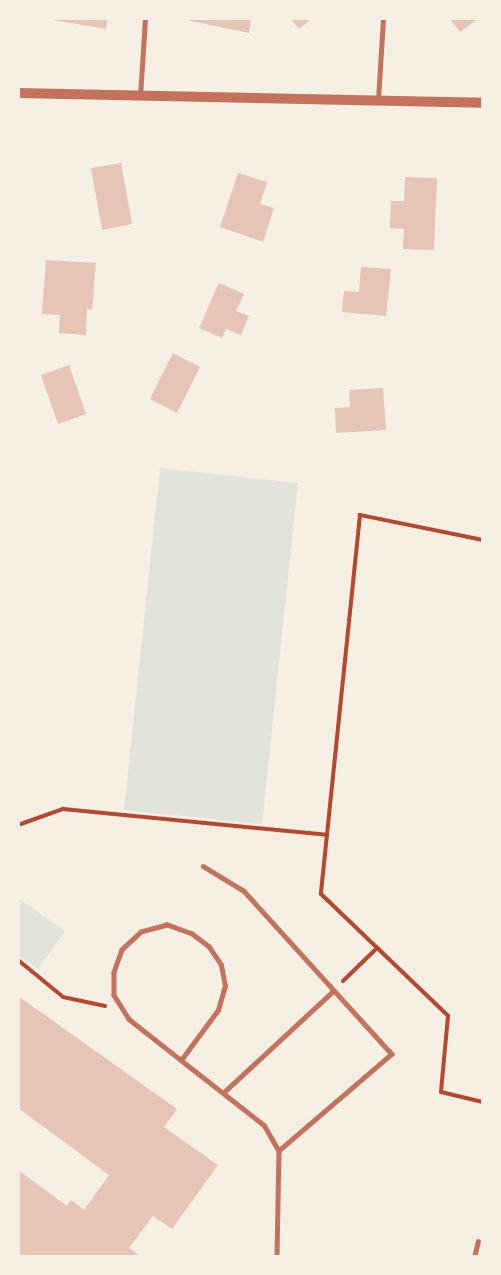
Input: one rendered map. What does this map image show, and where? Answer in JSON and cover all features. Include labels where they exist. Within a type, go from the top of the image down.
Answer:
[{"type":"street","points":[[18,93],[483,103]]},
{"type":"lane","points":[[140,96],[145,18]]},
{"type":"lane","points":[[378,100],[383,18]]},
{"type":"lane","points":[[203,866],[244,891],[317,968],[332,992],[392,1054],[279,1151]]},
{"type":"lane","points":[[181,1060],[218,1011],[225,986],[221,965],[209,947],[192,934],[167,925],[141,932],[122,950],[114,972],[114,996],[129,1019],[181,1060],[223,1093],[264,1125],[279,1151],[277,1257]]},
{"type":"lane","points":[[223,1093],[332,992]]},
{"type":"lane","points":[[474,1257],[477,1241]]},
{"type":"path","points":[[483,540],[360,515],[321,894],[448,1016],[441,1092],[483,1102]]},
{"type":"path","points":[[18,825],[63,808],[327,834]]},
{"type":"path","points":[[332,992],[377,948]]},
{"type":"path","points":[[18,960],[63,997],[124,1010]]},
{"type":"shaded area","points":[[160,468],[298,483],[262,824],[124,810]]},
{"type":"shaded area","points":[[18,898],[65,931],[38,969],[18,955]]},
{"type":"building","points":[[41,18],[108,18],[106,29]]},
{"type":"building","points":[[177,18],[251,18],[249,33]]},
{"type":"building","points":[[290,18],[312,18],[299,29]]},
{"type":"building","points":[[449,18],[479,18],[460,32]]},
{"type":"building","points":[[121,163],[132,224],[102,230],[91,168]]},
{"type":"building","points":[[238,173],[267,182],[260,204],[274,208],[263,242],[220,227]]},
{"type":"building","points":[[405,177],[437,178],[434,250],[403,249],[404,229],[390,228],[391,201],[404,201]]},
{"type":"building","points":[[46,260],[96,263],[92,310],[87,309],[86,335],[59,333],[60,315],[42,314]]},
{"type":"building","points":[[361,267],[391,269],[386,316],[342,312],[344,291],[359,292]]},
{"type":"building","points":[[219,283],[244,294],[236,311],[249,316],[241,335],[226,329],[222,338],[199,328]]},
{"type":"building","points":[[173,353],[200,367],[177,413],[150,399]]},
{"type":"building","points":[[69,365],[86,414],[58,424],[41,375]]},
{"type":"building","points":[[383,388],[386,430],[336,433],[335,408],[350,407],[349,390]]},
{"type":"building","points":[[18,996],[177,1109],[164,1127],[218,1165],[172,1229],[153,1216],[129,1248],[142,1257],[18,1257],[18,1170],[67,1206],[71,1200],[84,1210],[109,1175],[18,1108]]}]
